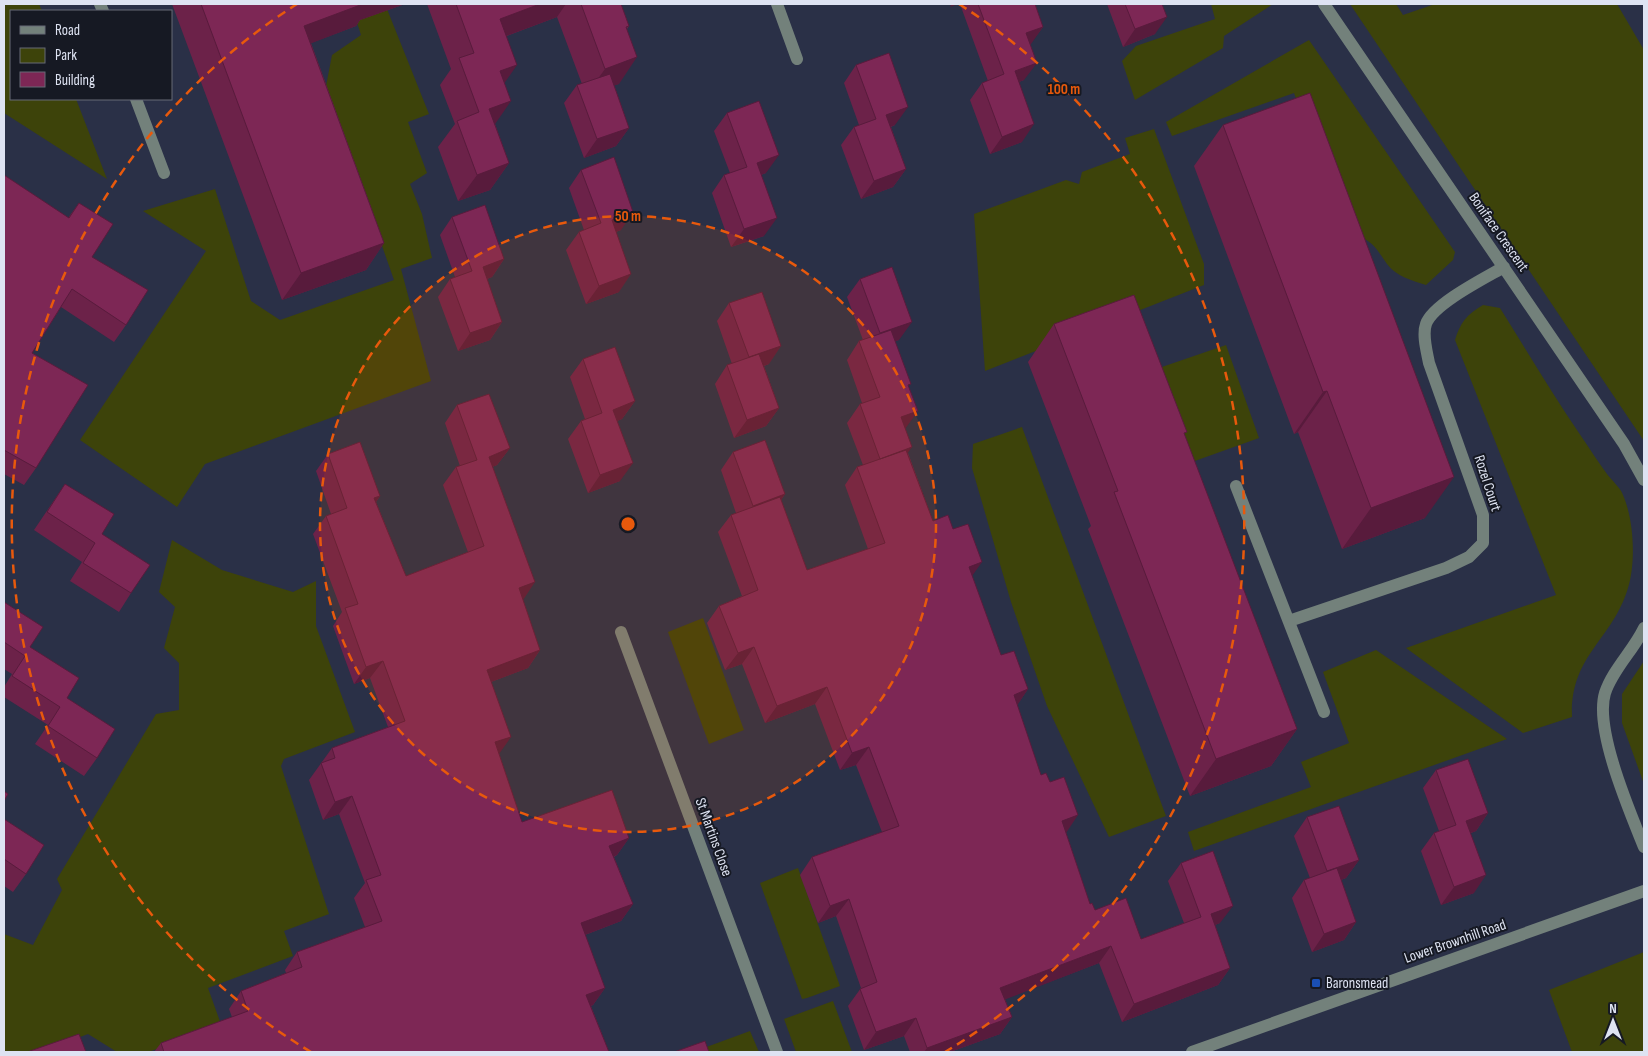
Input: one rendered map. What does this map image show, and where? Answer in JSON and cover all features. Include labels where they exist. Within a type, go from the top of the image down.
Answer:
[{"type":"street","points":[[777,4],[797,59]]},
{"type":"street","name":"Boniface Crescent","points":[[1324,4],[1624,444],[1644,480]]},
{"type":"street","points":[[136,100],[164,173]]},
{"type":"street","name":"Rozel Court","points":[[1289,621],[1446,568],[1469,557],[1483,543],[1483,515],[1428,363],[1426,324],[1438,309],[1450,300],[1504,267]]},
{"type":"street","points":[[1236,486],[1324,712]]},
{"type":"street","points":[[1644,628],[1636,644],[1613,675],[1605,695],[1603,720],[1624,796],[1644,847]]},
{"type":"street","name":"St Martins Close","points":[[621,632],[777,1052]]},
{"type":"street","name":"Lower Brownhill Road","points":[[1192,1052],[1644,890]]},
{"type":"green space","points":[[4,4],[39,4],[42,10],[10,10],[10,100],[76,100],[107,179],[4,113]]},
{"type":"green space","points":[[351,4],[385,4],[429,114],[408,122],[427,173],[410,184],[422,214],[432,258],[401,269],[431,381],[205,464],[177,507],[80,440],[206,251],[143,211],[215,189],[251,301],[280,320],[394,280],[326,86],[332,55],[361,35]]},
{"type":"green space","points":[[1211,4],[1273,4],[1224,36],[1223,48],[1135,100],[1122,61],[1136,46],[1215,19]]},
{"type":"green space","points":[[1350,4],[1396,4],[1403,15],[1435,4],[1617,4],[1644,50],[1644,441]]},
{"type":"green space","points":[[1309,40],[1455,252],[1453,260],[1426,285],[1405,278],[1395,272],[1374,246],[1363,238],[1349,242],[1294,93],[1172,136],[1166,122]]},
{"type":"green space","points":[[1154,129],[1204,264],[1204,285],[985,371],[974,214],[1066,180],[1079,184],[1082,172],[1130,154],[1125,138]]},
{"type":"green space","points":[[1483,305],[1500,308],[1550,389],[1609,477],[1622,492],[1632,529],[1633,554],[1631,578],[1628,588],[1621,606],[1593,649],[1578,678],[1573,696],[1572,717],[1523,733],[1406,648],[1556,595],[1455,340],[1465,319]]},
{"type":"green space","points":[[1226,345],[1259,438],[1192,462],[1159,368]]},
{"type":"green space","points":[[1022,427],[1166,816],[1109,837],[1047,706],[1011,602],[972,468],[973,444]]},
{"type":"green space","points":[[172,540],[222,570],[293,592],[316,581],[316,626],[355,732],[284,759],[281,766],[329,914],[284,931],[293,956],[208,988],[222,1027],[148,1052],[117,1052],[88,1034],[40,1052],[4,1052],[4,934],[33,945],[62,890],[57,879],[156,714],[179,710],[179,663],[164,648],[175,607],[159,592]]},
{"type":"green space","points":[[703,618],[744,730],[709,744],[668,632]]},
{"type":"green space","points":[[1376,650],[1507,739],[1194,851],[1188,832],[1311,787],[1301,762],[1349,743],[1323,672]]},
{"type":"green space","points":[[1644,661],[1644,784],[1622,723],[1622,694]]},
{"type":"green space","points":[[798,868],[840,986],[802,999],[760,883]]},
{"type":"green space","points":[[1644,952],[1644,1052],[1572,1052],[1549,990]]},
{"type":"green space","points":[[833,1001],[852,1052],[796,1052],[784,1019]]},
{"type":"green space","points":[[750,1031],[759,1052],[702,1052],[701,1049]]},
{"type":"building","points":[[201,4],[363,4],[304,26],[384,243],[301,273]]},
{"type":"building","points":[[456,4],[540,4],[500,19],[517,65],[500,71],[511,101],[489,109],[509,163],[477,175],[457,121],[479,112],[459,58],[474,53]]},
{"type":"building","points":[[581,4],[621,4],[629,26],[626,27],[637,57],[605,69]]},
{"type":"building","points":[[978,4],[1035,4],[1043,27],[1026,33],[1037,63],[1015,71],[1034,124],[1002,137],[982,83],[1004,74]]},
{"type":"building","points":[[1125,4],[1162,4],[1167,17],[1135,29]]},
{"type":"building","points":[[889,53],[908,107],[886,115],[906,169],[874,181],[854,127],[876,119],[856,65]]},
{"type":"building","points":[[610,74],[629,128],[597,139],[577,85]]},
{"type":"building","points":[[1310,93],[1454,477],[1371,508],[1327,391],[1323,392],[1223,125]]},
{"type":"building","points":[[759,101],[779,155],[757,163],[777,218],[744,229],[724,175],[747,167],[727,113]]},
{"type":"building","points":[[614,157],[633,212],[612,220],[631,274],[599,286],[579,232],[601,223],[581,170]]},
{"type":"building","points":[[4,175],[69,218],[79,203],[113,224],[92,257],[148,290],[126,325],[72,289],[32,353],[88,385],[36,468],[4,450]]},
{"type":"building","points":[[485,205],[504,259],[483,267],[502,322],[470,333],[450,279],[472,271],[452,217]]},
{"type":"building","points":[[892,267],[912,322],[880,333],[860,279]]},
{"type":"building","points":[[762,292],[781,346],[749,357],[729,303]]},
{"type":"building","points":[[1134,295],[1187,432],[1184,433],[1297,729],[1216,759],[1114,492],[1118,491],[1054,324]]},
{"type":"building","points":[[891,330],[911,384],[908,385],[918,411],[901,417],[912,447],[880,459],[860,404],[880,397],[859,341]]},
{"type":"building","points":[[615,347],[635,401],[613,410],[633,463],[600,475],[581,421],[602,413],[583,359]]},
{"type":"building","points":[[759,354],[779,408],[747,420],[727,365]]},
{"type":"building","points":[[489,394],[510,448],[489,457],[535,582],[519,588],[540,650],[487,670],[511,737],[495,742],[522,822],[612,790],[629,838],[609,846],[633,904],[581,923],[605,988],[586,995],[609,1052],[164,1052],[161,1043],[248,1011],[241,991],[302,967],[297,952],[382,921],[366,880],[381,875],[352,796],[335,802],[321,763],[335,758],[332,748],[405,721],[383,661],[366,667],[345,608],[358,604],[326,516],[347,508],[328,454],[360,442],[380,496],[374,498],[406,576],[484,546],[456,467],[477,460],[457,405]]},
{"type":"building","points":[[765,440],[785,494],[753,506],[733,452]]},
{"type":"building","points":[[906,450],[933,521],[948,515],[953,529],[968,524],[982,562],[969,567],[1001,655],[1014,651],[1028,689],[1014,695],[1041,775],[1046,773],[1050,782],[1064,777],[1078,815],[1062,821],[1090,904],[1092,903],[1095,910],[1126,898],[1141,939],[1201,917],[1181,863],[1213,851],[1233,906],[1211,914],[1230,968],[1134,1004],[1111,946],[1000,988],[1012,1017],[927,1048],[916,1018],[876,1032],[860,989],[877,982],[849,899],[830,906],[812,857],[899,826],[869,747],[852,753],[827,687],[777,706],[754,647],[738,653],[719,606],[758,590],[731,515],[780,497],[807,570],[885,543],[857,467]]},
{"type":"building","points":[[65,484],[114,514],[102,534],[150,565],[131,593],[83,563],[95,543],[47,512]]},
{"type":"building","points":[[4,602],[43,627],[30,647],[79,678],[67,698],[115,729],[97,758],[48,726],[60,707],[12,676],[25,656],[4,642]]},
{"type":"building","points":[[1468,759],[1488,813],[1466,821],[1486,875],[1454,887],[1434,833],[1456,825],[1436,770]]},
{"type":"building","points":[[4,791],[8,794],[4,801]]},
{"type":"building","points":[[1339,806],[1359,860],[1327,871],[1307,817]]},
{"type":"building","points":[[4,819],[44,845],[26,874],[4,859]]},
{"type":"building","points":[[1337,868],[1356,922],[1324,934],[1304,880]]},
{"type":"building","points":[[79,1034],[86,1052],[27,1052]]},
{"type":"building","points":[[705,1041],[709,1052],[674,1052]]},
{"type":"place","name":"Baronsmead","points":[[1316,983]]}]
